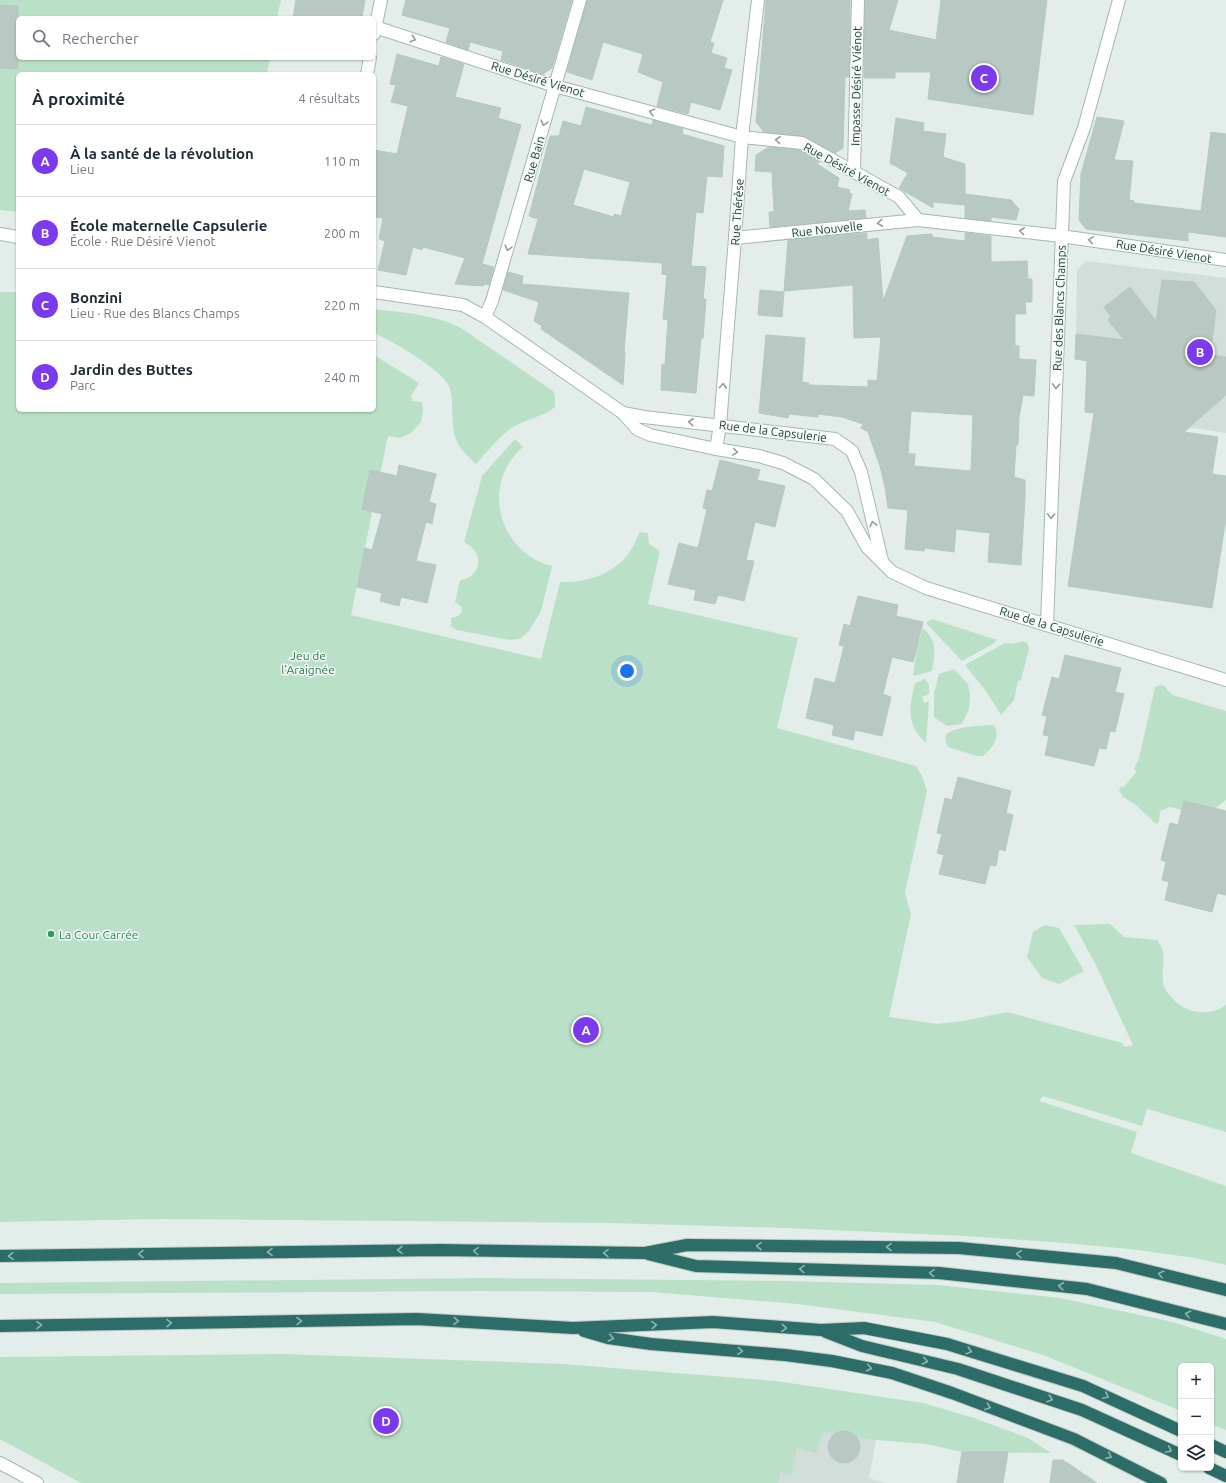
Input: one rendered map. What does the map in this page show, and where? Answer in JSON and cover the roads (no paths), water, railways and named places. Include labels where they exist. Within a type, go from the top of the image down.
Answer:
[{"type":"highway","points":[[0,1256],[440,1250],[645,1253],[687,1245],[959,1248],[1116,1263],[1226,1290]]},
{"type":"highway","points":[[645,1253],[696,1266],[939,1273],[1087,1289],[1226,1324]]},
{"type":"highway","points":[[0,1326],[417,1319],[573,1328],[713,1322],[821,1330],[864,1328],[947,1344],[1083,1386],[1178,1430]]},
{"type":"highway","points":[[573,1328],[608,1338],[651,1344],[785,1355],[832,1361],[892,1373],[952,1393],[1074,1439],[1162,1483]]},
{"type":"highway","points":[[821,1330],[862,1346],[958,1369],[1082,1410],[1178,1454]]},
{"type":"highway","points":[[1214,1446],[1226,1452]]},
{"type":"highway","points":[[1214,1470],[1226,1476]]},
{"type":"street","points":[[376,26],[381,0]]},
{"type":"street","name":"Rue Bain","points":[[485,317],[492,301],[580,0]]},
{"type":"street","name":"Rue Thérèse","points":[[716,449],[720,425],[742,137],[758,0]]},
{"type":"street","name":"Impasse Désiré Viénot","points":[[854,172],[858,0]]},
{"type":"street","name":"Rue des Blancs Champs","points":[[1047,625],[1064,181],[1084,128],[1119,0]]},
{"type":"street","name":"Rue Désiré Vienot","points":[[376,31],[555,86],[742,137],[802,143],[898,197],[918,220],[1061,236],[1226,260]]},
{"type":"street","points":[[367,72],[370,60]]},
{"type":"street","name":"Rue Nouvelle","points":[[735,238],[918,220]]},
{"type":"street","points":[[0,234],[16,237]]},
{"type":"street","name":"Rue de la Capsulerie","points":[[376,292],[463,305],[485,317],[623,413],[637,429],[650,435],[716,449],[759,456],[783,463],[814,479],[847,511],[867,547],[892,572],[926,588],[1226,680]]},
{"type":"street","name":"Rue de la Capsulerie","points":[[623,413],[644,417],[836,439],[852,451],[862,472],[882,562]]},
{"type":"street","points":[[0,1463],[37,1483]]},
{"type":"place","name":"Bonzini","points":[[984,78]]},
{"type":"place","name":"École maternelle Capsulerie","points":[[1200,352]]},
{"type":"place","name":"La Cour Carrée","points":[[51,934]]},
{"type":"place","name":"À la santé de la révolution","points":[[586,1030]]},
{"type":"place","name":"Jardin des Buttes","points":[[386,1421]]},
{"type":"park label","name":"Jeu de l'Araignée","points":[[308,662]]}]
